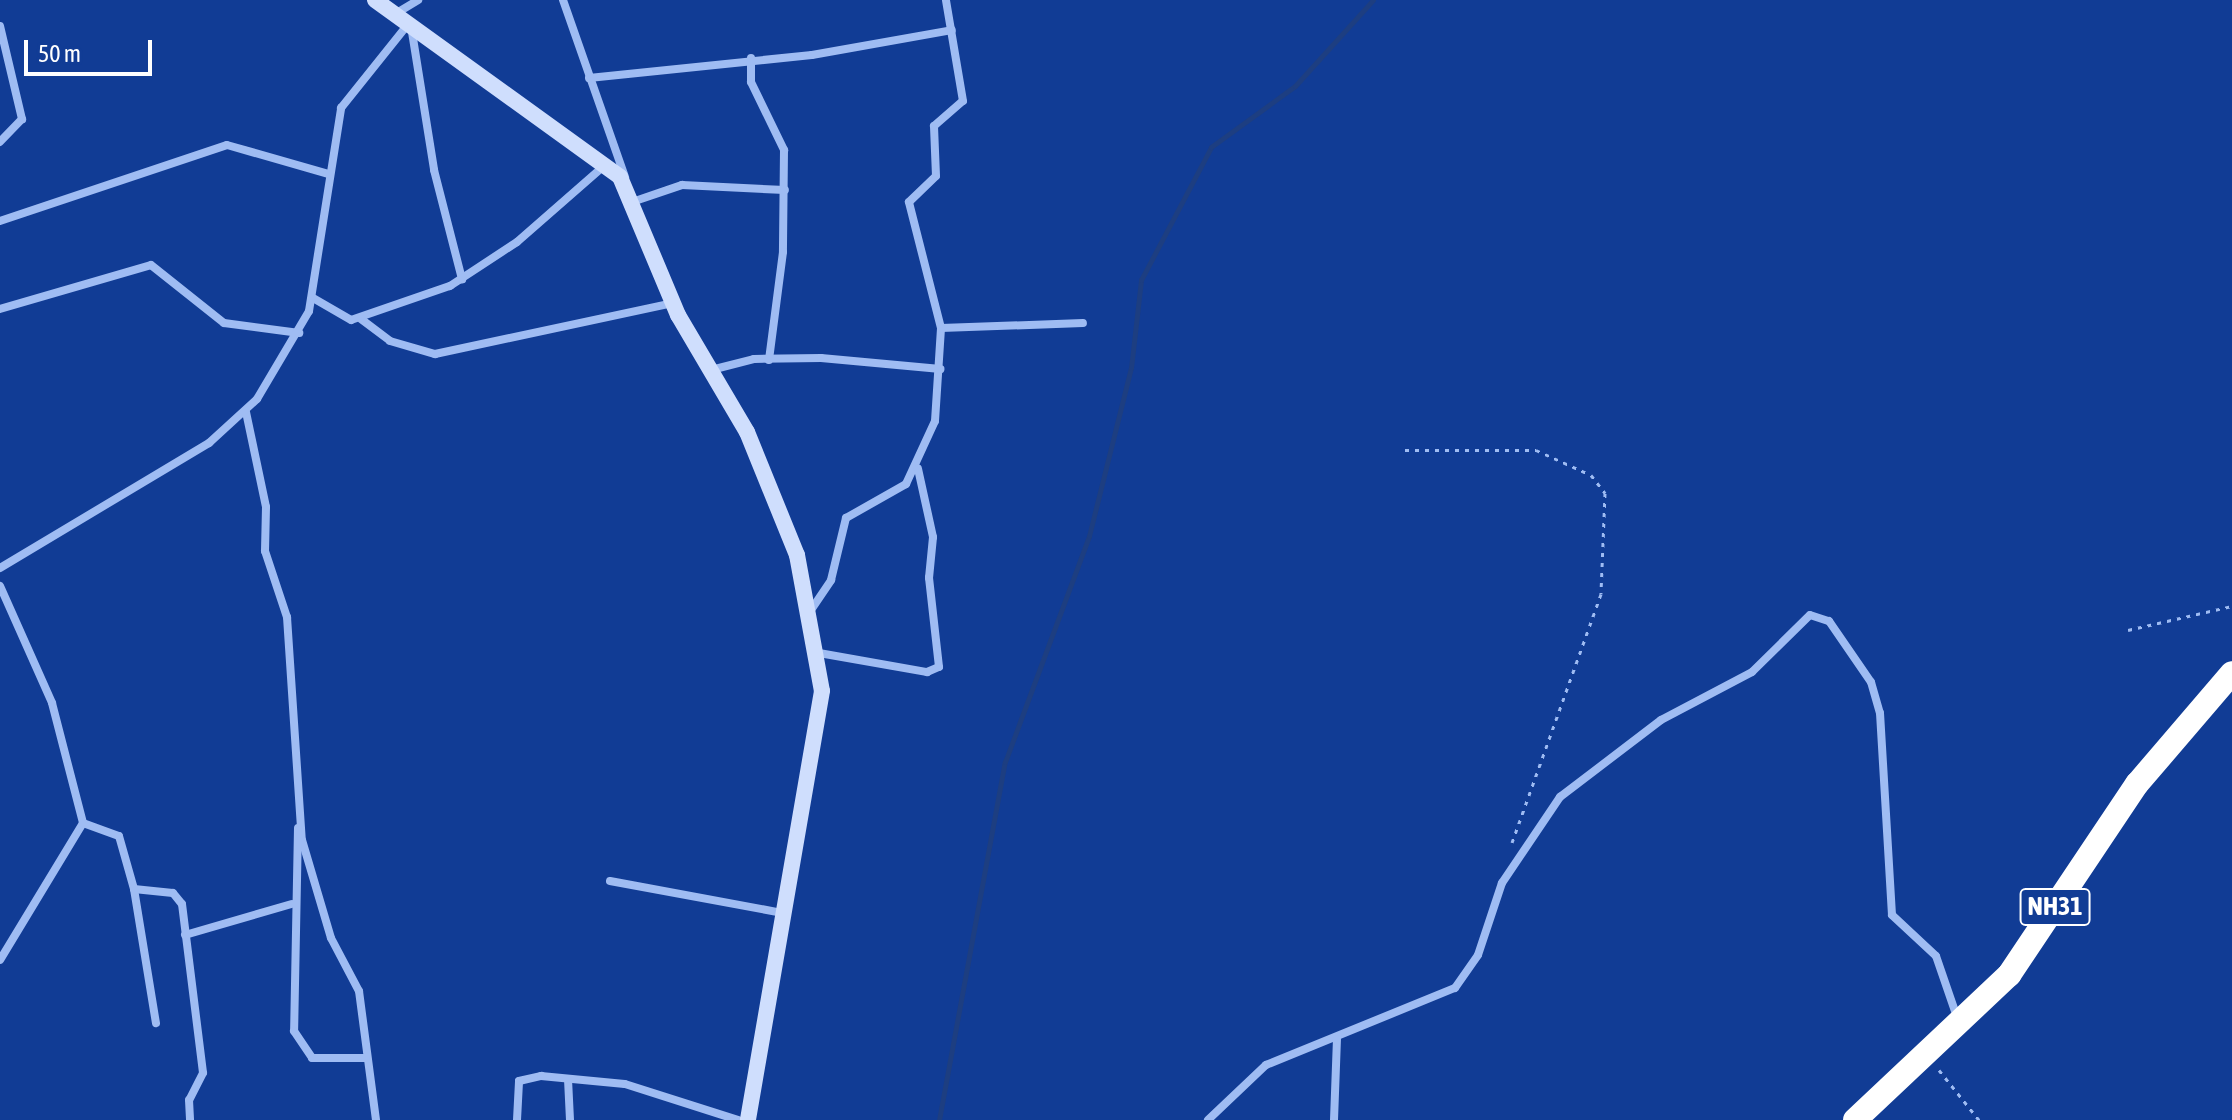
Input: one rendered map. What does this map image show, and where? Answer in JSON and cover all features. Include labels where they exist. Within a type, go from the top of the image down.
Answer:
[{"type":"highway","name":"NH31","points":[[1855,1120],[1926,1058],[2009,975],[2137,784],[2232,673]]},
{"type":"street","points":[[375,0],[403,25],[605,165],[633,197]]},
{"type":"street","points":[[0,568],[187,458],[246,412],[299,333],[313,298],[329,174],[347,95],[403,25],[418,0]]},
{"type":"street","points":[[563,0],[673,303],[752,445],[811,610],[819,653],[820,705],[748,1120]]},
{"type":"street","points":[[819,653],[927,672],[939,667],[929,578],[933,537],[918,469],[940,369],[941,328],[909,202],[936,176],[934,126],[963,101],[946,0]]},
{"type":"street","points":[[403,25],[434,170],[462,279]]},
{"type":"street","points":[[0,26],[22,119],[0,142]]},
{"type":"street","points":[[589,78],[751,58],[812,55],[952,30]]},
{"type":"street","points":[[751,58],[751,82],[784,150],[785,190],[769,360]]},
{"type":"street","points":[[0,221],[227,145],[329,174]]},
{"type":"street","points":[[313,298],[343,318],[361,319],[462,279],[605,165]]},
{"type":"street","points":[[633,197],[682,185],[785,190]]},
{"type":"street","points":[[0,309],[151,265],[224,323],[299,333]]},
{"type":"street","points":[[361,319],[390,341],[435,354],[673,303]]},
{"type":"street","points":[[941,328],[1083,323]]},
{"type":"street","points":[[709,370],[769,360],[940,369]]},
{"type":"street","points":[[246,412],[266,507],[265,551],[289,633],[299,815],[292,904],[290,1002],[299,1045],[312,1058],[366,1058]]},
{"type":"street","points":[[811,610],[831,580],[846,518],[918,469]]},
{"type":"street","points":[[0,586],[52,703],[83,823],[0,960]]},
{"type":"street","points":[[1208,1120],[1266,1065],[1337,1039],[1455,988],[1478,955],[1502,883],[1560,797],[1661,720],[1752,672],[1810,615],[1829,621],[1871,682],[1880,713],[1892,915],[1936,956],[1959,1026]]},
{"type":"street","points":[[299,815],[316,897],[359,991],[376,1120]]},
{"type":"street","points":[[83,823],[119,836],[134,889],[156,1023]]},
{"type":"street","points":[[610,881],[783,913]]},
{"type":"street","points":[[134,889],[179,897],[203,1073],[189,1100],[190,1120]]},
{"type":"street","points":[[185,935],[292,904]]},
{"type":"street","points":[[1334,1120],[1337,1039]]},
{"type":"street","points":[[568,1079],[570,1120]]},
{"type":"street","points":[[517,1120],[519,1081],[568,1079],[625,1084],[738,1120]]},
{"type":"path","points":[[1405,450],[1536,450],[1591,475],[1605,493],[1601,594],[1511,848]]},
{"type":"path","points":[[2128,630],[2232,606]]},
{"type":"path","points":[[1926,1058],[1979,1120]]},
{"type":"waterway","points":[[939,1120],[1005,762],[1089,536],[1131,368],[1141,280],[1211,147],[1295,86],[1373,0]]}]
